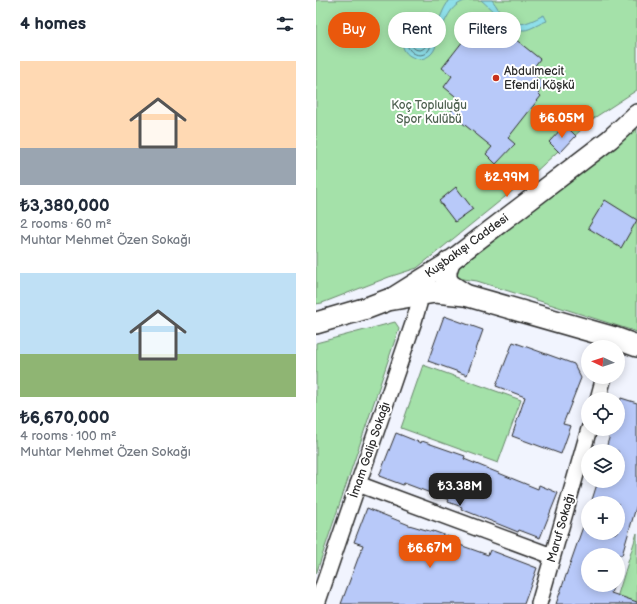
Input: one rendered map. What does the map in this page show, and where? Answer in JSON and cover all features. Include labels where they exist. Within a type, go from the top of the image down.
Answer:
[{"type":"main road","points":[[449,262],[446,271],[446,279],[450,285],[465,295]]},
{"type":"main road","points":[[316,323],[367,308],[388,300],[435,292],[465,295],[608,340]]},
{"type":"main road","points":[[625,344],[637,346]]},
{"type":"street","name":"Kuşbakışı Caddesi","points":[[388,300],[449,262],[610,138],[637,114]]},
{"type":"street","name":"İmam Galip Sokağı","points":[[318,604],[414,322],[419,304],[416,295]]},
{"type":"street","name":"Maruf Sokağı","points":[[539,604],[587,436]]},
{"type":"street","points":[[358,484],[552,556]]},
{"type":"green space","name":"Koç Topluluğu Spor Kulübü","points":[[316,0],[637,0],[637,90],[594,118],[531,176],[417,268],[316,304]]},
{"type":"green space","points":[[637,129],[637,332],[477,281],[457,278],[455,272],[464,260]]},
{"type":"green space","points":[[395,322],[399,328],[316,574],[316,343]]},
{"type":"green space","points":[[423,365],[521,400],[498,463],[401,428]]},
{"type":"green space","points":[[637,533],[637,604],[615,604],[619,592],[625,592],[625,572]]},
{"type":"water","points":[[450,0],[468,0],[461,2],[456,6],[446,19],[446,12],[442,12]]},
{"type":"water","points":[[481,0],[492,0],[501,12],[494,12]]},
{"type":"water","points":[[544,15],[547,21],[524,30],[521,30],[521,24]]},
{"type":"water","points":[[403,48],[435,48],[430,55],[421,59],[417,59],[407,54]]},
{"type":"building","points":[[521,44],[540,59],[530,72],[545,84],[538,93],[541,96],[508,138],[515,144],[496,164],[486,154],[492,147],[450,113],[460,100],[444,87],[452,76],[442,68],[458,48],[521,48]]},
{"type":"building","points":[[565,125],[576,136],[560,153],[549,142]]},
{"type":"building","points":[[456,187],[473,209],[455,222],[439,201]]},
{"type":"building","points":[[605,200],[637,220],[621,248],[588,228]]},
{"type":"building","points":[[444,316],[483,330],[467,375],[428,361]]},
{"type":"building","points":[[513,342],[574,364],[581,378],[563,424],[571,426],[561,454],[512,436],[525,397],[496,386]]},
{"type":"building","points":[[625,399],[637,403],[637,504],[624,548],[581,548],[581,592],[611,592],[637,602],[637,604],[556,604],[581,532],[581,540],[625,540],[625,496],[593,496],[596,488],[625,488],[625,444],[607,444],[610,436],[625,436]]},
{"type":"building","points":[[396,433],[421,443],[422,441],[465,456],[464,459],[538,489],[539,485],[558,493],[540,538],[519,530],[518,532],[461,509],[462,507],[448,502],[449,500],[404,483],[403,485],[379,476]]},
{"type":"building","points":[[367,508],[409,525],[433,531],[458,540],[457,544],[488,555],[490,550],[537,568],[524,604],[341,604],[363,545],[354,542]]},
{"type":"place","name":"Abdulmecit Efendi Köşkü","points":[[496,78]]}]
